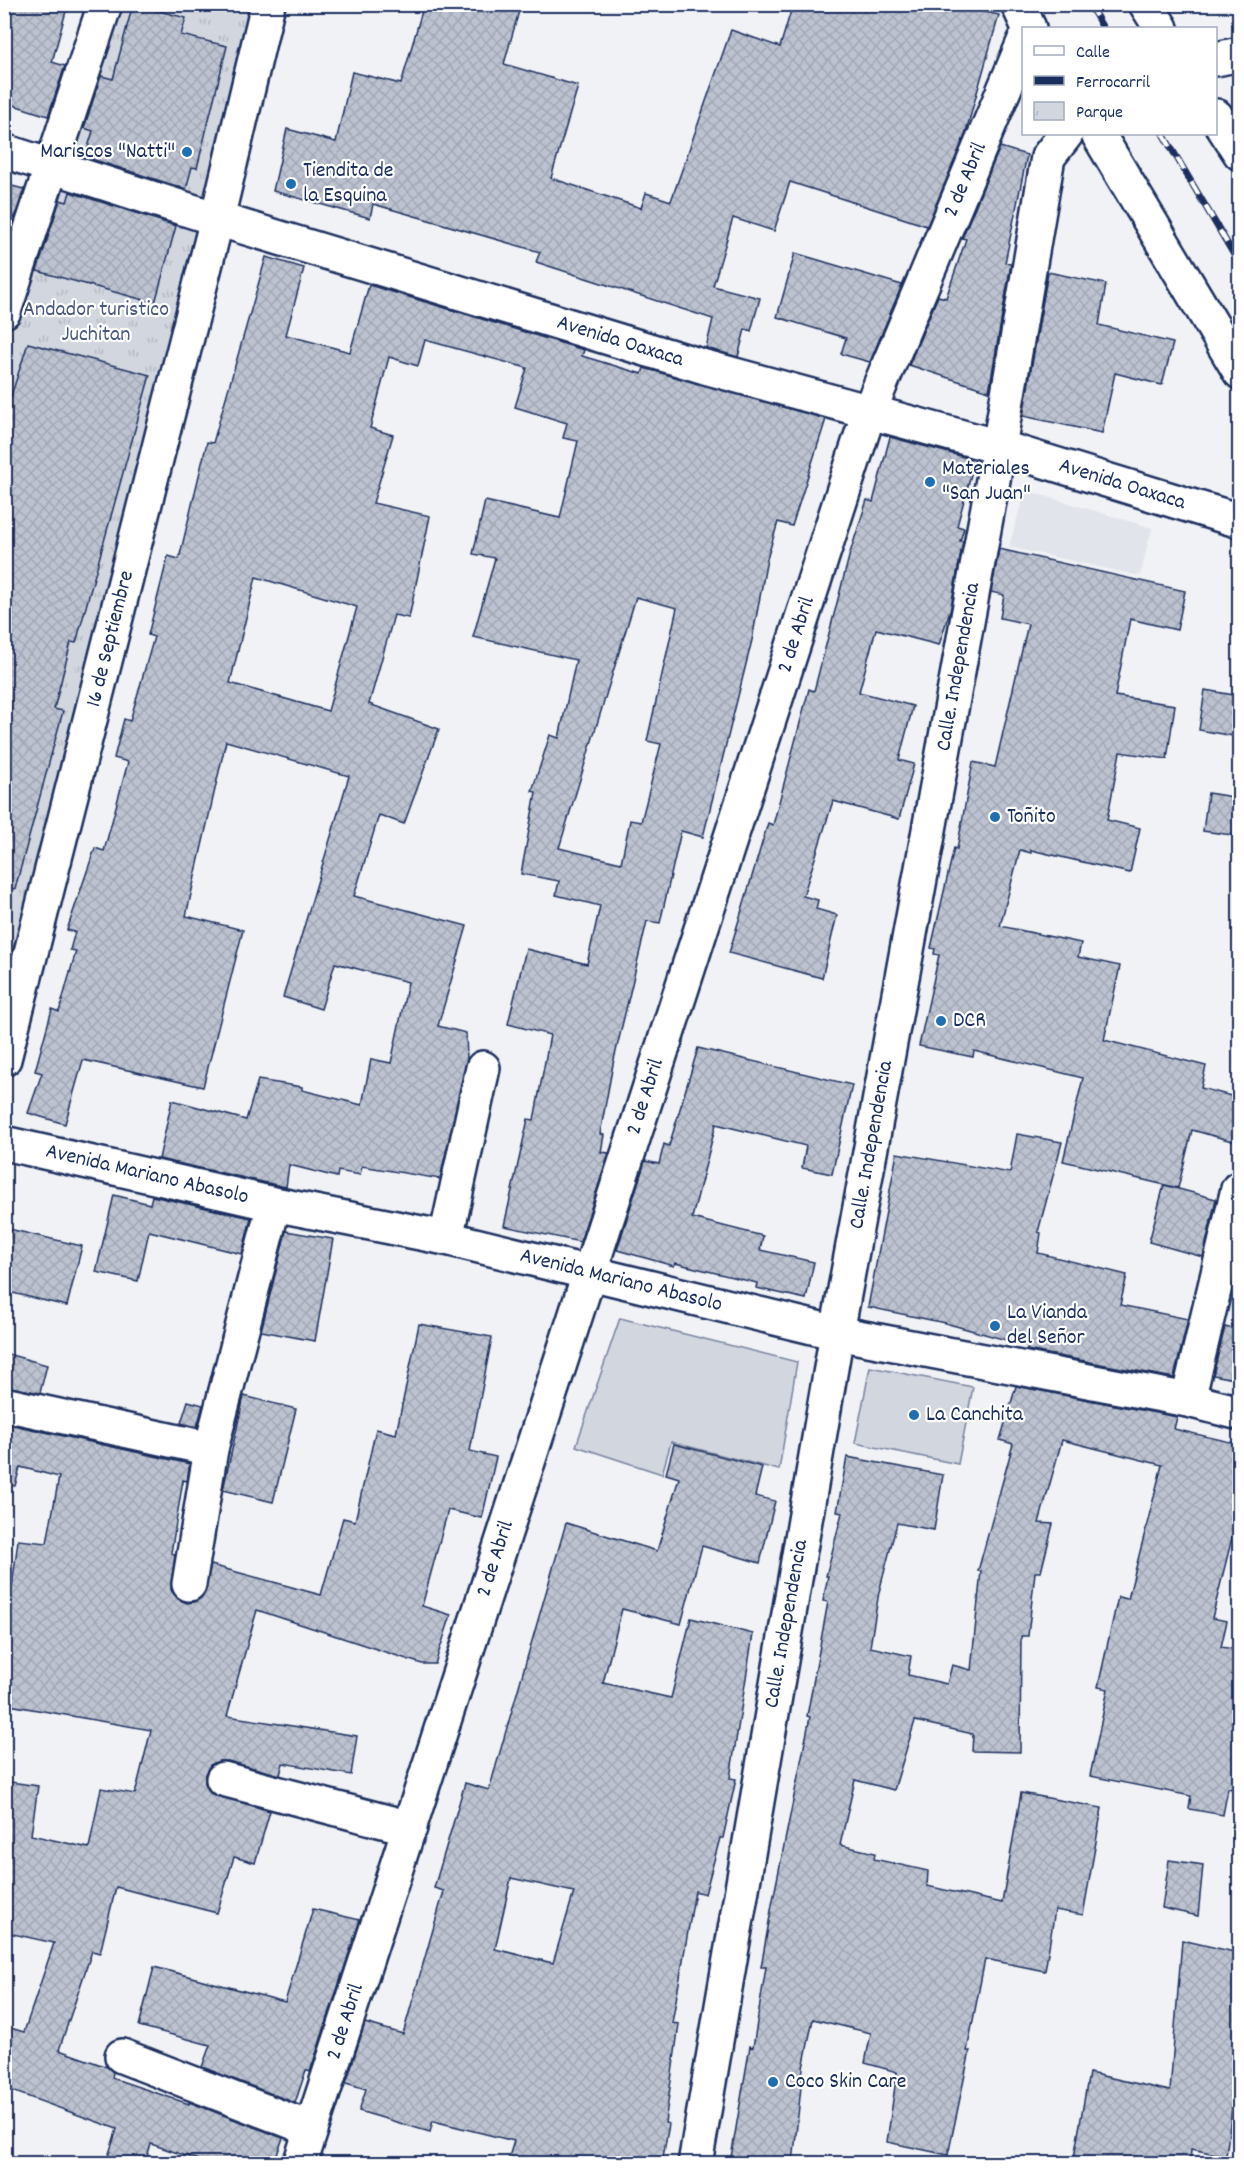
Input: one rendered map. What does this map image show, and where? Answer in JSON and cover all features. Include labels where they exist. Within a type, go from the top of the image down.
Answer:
[{"type":"street","points":[[4,311],[105,4]]},
{"type":"street","name":"16 de Septiembre","points":[[4,1059],[217,219],[268,4]]},
{"type":"street","points":[[1018,4],[1029,27]]},
{"type":"street","points":[[1146,4],[1160,27]]},
{"type":"street","name":"2 de Abril","points":[[300,2163],[869,412],[1022,44]]},
{"type":"street","points":[[1217,59],[1239,54]]},
{"type":"street","points":[[1217,119],[1239,153]]},
{"type":"street","name":"Calle. Independencia","points":[[694,2163],[837,1333],[999,447],[1048,157],[1065,135]]},
{"type":"street","points":[[1099,135],[1239,372]]},
{"type":"street","name":"Avenida Oaxaca","points":[[4,151],[217,219],[705,367],[999,447],[1239,521]]},
{"type":"street","points":[[446,1238],[483,1068]]},
{"type":"street","name":"Avenida Mariano Abasolo","points":[[4,1143],[274,1204],[446,1238],[588,1275],[837,1333],[1188,1400],[1239,1413]]},
{"type":"street","points":[[1188,1400],[1238,1189]]},
{"type":"street","points":[[189,1584],[211,1449],[274,1204]]},
{"type":"street","points":[[4,1404],[211,1449]]},
{"type":"street","points":[[223,1779],[410,1828]]},
{"type":"street","points":[[122,2056],[311,2129]]},
{"type":"shaded area","points":[[1025,490],[1152,528],[1140,576],[1009,547]]},
{"type":"green space","name":"Andador turistico Juchitan","points":[[102,5],[268,5],[5,1059],[5,307]]},
{"type":"green space","points":[[620,1318],[797,1362],[779,1470],[671,1442],[662,1474],[576,1446]]},
{"type":"green space","name":"La Canchita","points":[[870,1367],[973,1387],[958,1464],[855,1443]]},
{"type":"building","points":[[4,4],[68,4],[52,62],[65,66],[48,116],[4,102]]},
{"type":"building","points":[[133,4],[186,18],[181,35],[227,46],[197,168],[192,167],[186,189],[85,157],[93,131],[84,128],[101,76],[113,79]]},
{"type":"building","points":[[424,4],[521,4],[504,64],[578,86],[551,178],[641,208],[646,193],[671,201],[731,30],[780,47],[793,4],[948,4],[999,15],[965,135],[927,226],[790,182],[774,231],[733,218],[713,286],[760,298],[751,331],[745,329],[738,357],[706,348],[713,319],[536,262],[540,252],[373,204],[370,218],[273,191],[287,129],[336,142],[352,72],[401,84]]},
{"type":"building","points":[[1000,147],[1027,155],[1005,263],[1011,264],[989,391],[909,365],[938,296],[946,298],[966,239],[962,238]]},
{"type":"building","points":[[4,184],[24,189],[4,249]]},
{"type":"building","points":[[70,192],[176,226],[155,303],[37,271],[60,200],[67,202]]},
{"type":"building","points":[[795,253],[902,285],[870,362],[841,354],[846,338],[777,317]]},
{"type":"building","points":[[266,257],[304,268],[286,335],[350,352],[369,285],[584,350],[582,356],[642,374],[644,368],[826,419],[792,526],[778,522],[767,559],[752,640],[703,837],[681,831],[660,923],[647,921],[613,1064],[600,1134],[604,1135],[601,1152],[609,1153],[580,1242],[504,1226],[528,1119],[534,1120],[550,1035],[508,1024],[526,949],[587,964],[600,906],[556,895],[559,881],[521,874],[536,792],[532,791],[550,735],[559,738],[576,660],[473,637],[495,558],[473,554],[485,501],[560,518],[578,441],[563,438],[567,423],[515,407],[527,368],[425,340],[418,366],[389,357],[370,428],[393,435],[373,503],[430,516],[409,618],[394,615],[369,704],[439,729],[404,824],[379,815],[354,896],[467,926],[438,1026],[466,1033],[467,1060],[440,1179],[362,1166],[360,1175],[338,1171],[337,1177],[289,1165],[286,1187],[159,1159],[172,1100],[246,1120],[258,1080],[302,1087],[302,1090],[362,1105],[371,1059],[391,1063],[408,982],[335,963],[321,1009],[283,997],[349,776],[226,741],[186,916],[243,930],[203,1087],[83,1060],[65,1124],[28,1113],[42,1073],[35,1071],[52,1009],[59,1012],[76,951],[70,950],[75,932],[67,930],[95,848],[104,851],[128,762],[114,758],[124,719],[130,721],[154,637],[148,635],[168,556],[179,559],[207,442],[213,443]],"holes":[[[256,577],[357,607],[328,711],[230,683]],[[636,597],[677,608],[647,741],[661,744],[641,822],[630,820],[621,863],[559,848]]]},
{"type":"building","points":[[1048,272],[1106,284],[1099,325],[1173,343],[1162,385],[1115,373],[1102,433],[1023,416]]},
{"type":"building","points":[[28,343],[150,375],[76,643],[71,642],[54,709],[63,711],[15,889],[4,888],[4,418]]},
{"type":"building","points":[[890,437],[975,460],[957,526],[964,528],[960,541],[963,541],[951,607],[939,645],[876,629],[859,692],[913,706],[899,760],[914,764],[899,819],[833,801],[803,896],[818,900],[816,909],[837,915],[822,978],[729,953],[768,823],[773,825],[809,689],[814,691],[850,553],[867,500],[873,502]]},
{"type":"building","points":[[999,549],[1185,591],[1177,630],[1130,619],[1115,696],[1175,705],[1167,759],[1120,752],[1107,820],[1140,828],[1130,873],[1031,850],[1031,853],[1020,850],[1000,926],[1081,943],[1078,957],[1120,966],[1104,1040],[1206,1066],[1201,1088],[1239,1098],[1239,1143],[1192,1130],[1178,1188],[1063,1161],[1083,1078],[974,1051],[973,1057],[919,1046],[939,955],[934,954],[935,949],[931,948],[954,848],[957,849],[973,762],[995,767],[1028,624],[1000,618],[1004,595],[991,592]]},
{"type":"building","points":[[1205,690],[1239,696],[1239,737],[1199,730]]},
{"type":"building","points":[[1208,793],[1239,798],[1239,836],[1203,831]]},
{"type":"building","points":[[698,1048],[852,1085],[832,1174],[802,1168],[806,1146],[716,1124],[692,1218],[763,1236],[760,1250],[814,1262],[806,1299],[756,1288],[757,1283],[675,1263],[674,1266],[617,1250],[645,1161],[659,1164],[664,1144],[669,1146]]},
{"type":"building","points":[[1017,1134],[1062,1142],[1038,1232],[1041,1233],[1038,1253],[1127,1275],[1120,1305],[1188,1319],[1174,1378],[1027,1350],[1028,1346],[945,1323],[868,1307],[897,1153],[1010,1173]]},
{"type":"building","points":[[1164,1185],[1216,1199],[1203,1257],[1149,1242]]},
{"type":"building","points":[[114,1195],[150,1204],[152,1196],[251,1218],[242,1254],[149,1231],[138,1281],[96,1272]]},
{"type":"building","points":[[9,1229],[82,1246],[67,1306],[4,1291],[4,1249]]},
{"type":"building","points":[[286,1231],[333,1239],[315,1341],[261,1331]]},
{"type":"building","points":[[419,1324],[492,1337],[470,1451],[496,1457],[482,1518],[448,1510],[422,1606],[451,1615],[435,1664],[422,1664],[257,1610],[227,1716],[357,1736],[351,1775],[283,1763],[280,1775],[228,1761],[219,1761],[210,1765],[205,1774],[205,1783],[210,1793],[270,1811],[255,1863],[234,1857],[217,1913],[116,1887],[100,1953],[92,1951],[59,2050],[107,2067],[113,2072],[112,2078],[189,2104],[189,2102],[283,2138],[274,2163],[207,2163],[151,2144],[145,2163],[106,2163],[117,2129],[4,2088],[4,2026],[24,2032],[54,1943],[4,1932],[4,1781],[38,1786],[31,1835],[89,1848],[101,1788],[135,1794],[151,1730],[4,1704],[4,1650],[18,1540],[47,1543],[59,1477],[20,1467],[15,1486],[4,1485],[4,1423],[190,1464],[187,1481],[183,1480],[171,1553],[175,1554],[171,1590],[178,1599],[187,1603],[195,1602],[203,1596],[211,1565],[321,1595],[343,1518],[355,1521],[376,1429],[396,1434]]},
{"type":"building","points":[[1225,1327],[1239,1330],[1239,1380],[1213,1375]]},
{"type":"building","points":[[4,1353],[47,1365],[40,1393],[4,1386]]},
{"type":"building","points":[[1016,1386],[1177,1417],[1174,1429],[1239,1444],[1239,1510],[1212,1618],[1227,1621],[1221,1647],[1239,1650],[1239,1791],[1228,1788],[1223,1815],[1189,1809],[1191,1796],[1090,1776],[1108,1689],[1098,1687],[1118,1597],[1128,1599],[1162,1465],[1062,1440],[1039,1523],[1053,1524],[1041,1572],[1035,1572],[1028,1636],[1021,1636],[1020,1752],[972,1751],[973,1734],[915,1721],[894,1790],[855,1780],[840,1845],[875,1853],[874,1859],[928,1871],[927,1886],[1002,1903],[1021,1793],[1102,1808],[1083,1915],[1055,1910],[1045,1971],[985,1959],[967,2051],[970,2051],[948,2155],[887,2142],[897,2072],[865,2063],[871,2033],[813,2019],[803,2068],[793,2163],[730,2163],[750,2046],[753,2047],[766,1967],[761,1967],[772,1905],[810,1717],[807,1716],[828,1602],[823,1601],[828,1576],[826,1576],[842,1513],[837,1512],[847,1457],[943,1475],[934,1530],[897,1523],[879,1592],[870,1647],[911,1656],[908,1675],[947,1684],[952,1665],[971,1670],[981,1571],[978,1571],[1013,1444],[1000,1440]]},
{"type":"building","points":[[244,1396],[296,1409],[273,1502],[223,1490]]},
{"type":"building","points":[[188,1401],[203,1405],[197,1427],[181,1423]]},
{"type":"building","points":[[674,1444],[762,1467],[755,1496],[775,1501],[760,1563],[702,1546],[681,1624],[622,1609],[603,1683],[671,1698],[691,1618],[753,1634],[730,1778],[736,1779],[723,1838],[720,1838],[705,1894],[695,1891],[672,2023],[679,2024],[665,2123],[669,2124],[662,2163],[507,2163],[514,2141],[433,2121],[430,2132],[359,2111],[366,2089],[346,2083],[365,2023],[403,2034],[444,1891],[434,1888],[465,1783],[489,1790],[566,1523],[657,1551],[679,1478],[666,1474]],"holes":[[[511,1878],[574,1892],[553,1963],[495,1949]]]},
{"type":"building","points":[[1169,1860],[1203,1865],[1198,1916],[1162,1908]]},
{"type":"building","points":[[313,1909],[360,1920],[310,2072],[306,2070],[295,2103],[202,2067],[210,2045],[139,2026],[154,1967],[285,2002]]},
{"type":"building","points":[[1182,1940],[1239,1953],[1239,2052],[1226,2156],[1191,2149],[1190,2163],[1073,2163],[1089,2073],[1170,2091]]},
{"type":"railway","points":[[1089,4],[1102,27]]},
{"type":"railway","points":[[1164,135],[1240,265]]},
{"type":"place","name":"Mariscos \"Natti\"","points":[[187,152]]},
{"type":"place","name":"Tiendita de la Esquina","points":[[291,184]]},
{"type":"place","name":"Materiales \"San Juan\"","points":[[930,482]]},
{"type":"place","name":"Toñito","points":[[995,817]]},
{"type":"place","name":"DCR","points":[[941,1021]]},
{"type":"place","name":"La Vianda del Señor","points":[[995,1326]]},
{"type":"place","name":"La Canchita","points":[[914,1415]]},
{"type":"place","name":"Coco Skin Care","points":[[773,2082]]}]
